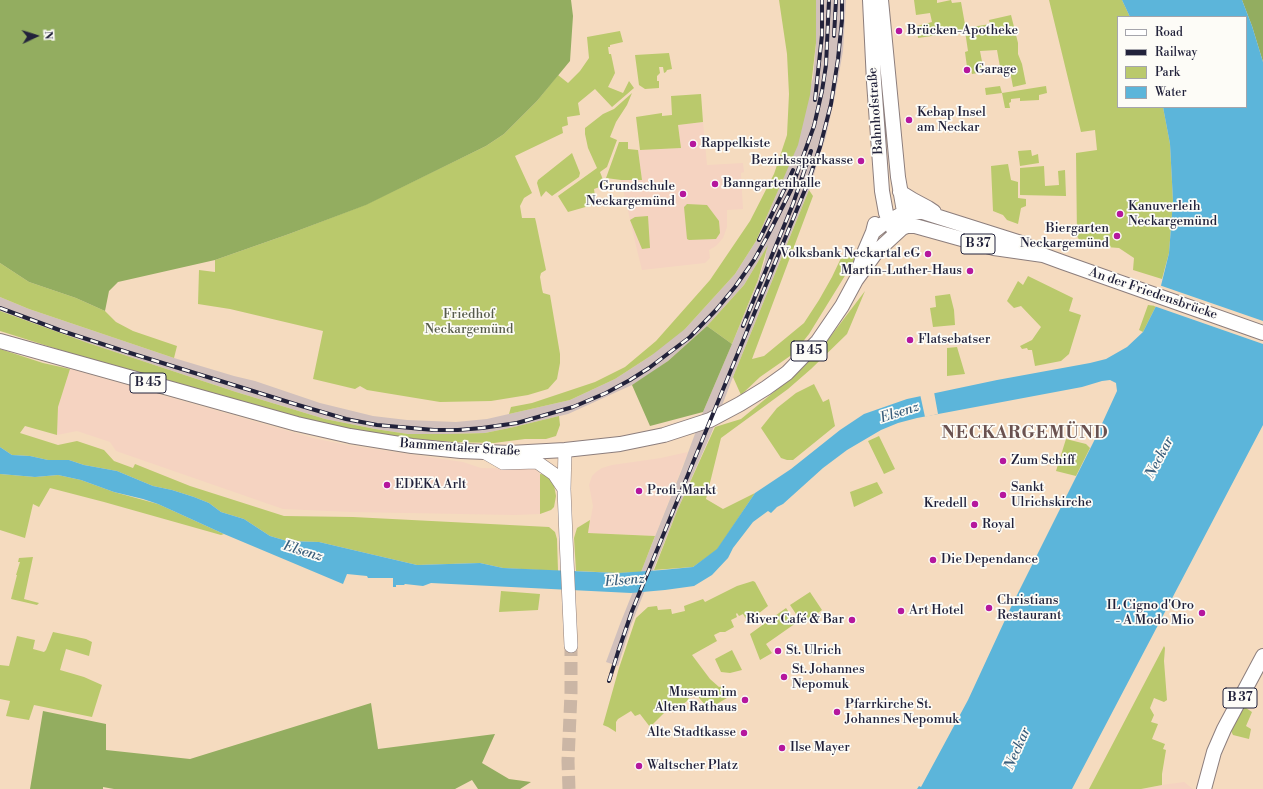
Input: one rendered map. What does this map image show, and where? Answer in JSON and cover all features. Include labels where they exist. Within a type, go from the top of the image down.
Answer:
[{"type":"main road","name":"Bahnhofstraße","points":[[870,0],[880,163]]},
{"type":"main road","name":"Bahnhofstraße","points":[[881,0],[900,192],[899,222]]},
{"type":"main road","points":[[873,232],[899,222],[880,163]]},
{"type":"main road","points":[[873,232],[877,215],[880,163]]},
{"type":"main road","name":"B 37","points":[[900,192],[928,208],[941,218]]},
{"type":"main road","name":"An der Friedensbrücke","points":[[899,222],[923,212],[1024,244],[1043,255],[1263,332]]},
{"type":"main road","name":"An der Friedensbrücke","points":[[899,222],[994,248],[1043,255]]},
{"type":"main road","name":"Bammentaler Straße","points":[[0,341],[316,429],[377,441],[454,450],[510,454],[620,444],[664,435],[710,420],[750,398],[787,373],[818,341],[842,306],[856,280],[899,222]]},
{"type":"main road","name":"B 45","points":[[856,280],[864,253],[873,232]]},
{"type":"main road","points":[[565,450],[564,489],[571,646]]},
{"type":"main road","points":[[484,452],[503,462],[537,462],[554,474],[564,489]]},
{"type":"main road","name":"B 37","points":[[1204,789],[1211,761],[1224,729],[1263,656]]},
{"type":"shaded area","points":[[816,0],[846,0],[843,51],[826,136],[809,190],[711,434],[677,511],[631,625],[618,666],[606,662],[703,412],[758,281],[765,260],[767,247],[744,285],[707,326],[668,361],[647,376],[632,385],[568,414],[485,433],[408,434],[325,419],[236,392],[88,343],[0,311],[0,297],[29,309],[174,358],[255,381],[320,403],[373,416],[407,420],[456,422],[487,419],[570,400],[615,379],[652,355],[670,335],[685,329],[735,274],[756,241],[779,188],[813,78],[816,43]]},
{"type":"shaded area","name":"Grundschule Neckargemünd","points":[[703,122],[707,165],[743,163],[744,172],[741,173],[743,209],[727,210],[727,227],[723,238],[716,246],[709,250],[710,258],[705,263],[642,270],[621,180],[642,180],[638,150],[681,148],[678,125]]},
{"type":"shaded area","points":[[70,369],[313,438],[347,445],[463,462],[481,468],[534,469],[540,474],[540,514],[515,515],[352,512],[283,509],[116,451],[110,442],[77,431],[57,435],[58,407]]},
{"type":"shaded area","points":[[688,452],[655,536],[588,533],[593,506],[589,485],[592,476],[596,472],[602,468],[612,465],[661,458]]},
{"type":"shaded area","points":[[1184,782],[1193,789],[1141,789],[1162,785]]},
{"type":"green space","points":[[0,0],[571,0],[573,16],[570,61],[537,101],[504,134],[486,146],[366,205],[289,234],[215,260],[118,282],[109,291],[105,311],[76,298],[29,282],[0,263]]},
{"type":"green space","points":[[779,0],[816,0],[816,43],[810,95],[798,145],[756,241],[735,274],[685,329],[652,355],[615,379],[570,400],[509,414],[511,407],[532,403],[595,382],[625,367],[656,341],[710,280],[750,221],[774,174],[787,135],[789,94],[787,54]]},
{"type":"green space","points":[[914,0],[937,0],[937,3],[951,0],[952,3],[961,2],[966,30],[972,27],[990,24],[989,20],[1011,15],[1018,43],[1018,54],[1022,64],[1026,84],[1013,87],[1009,66],[1000,67],[997,50],[980,51],[984,72],[972,74],[971,67],[967,67],[965,52],[968,51],[965,31],[918,38],[917,26],[932,22],[930,13],[916,15]]},
{"type":"green space","points":[[1049,0],[1122,0],[1130,16],[1117,16],[1117,108],[1163,108],[1170,144],[1173,201],[1169,253],[1162,279],[1133,270],[1134,258],[1119,248],[1082,245],[1077,236],[1076,153],[1097,150],[1095,130],[1081,132]]},
{"type":"green space","points":[[1242,0],[1263,0],[1263,62],[1252,26]]},
{"type":"green space","name":"Friedhof Neckargemünd","points":[[620,31],[623,42],[610,45],[610,47],[608,47],[615,73],[608,87],[623,93],[629,81],[634,88],[612,107],[595,89],[578,103],[580,115],[567,117],[568,125],[562,127],[563,133],[515,156],[532,193],[524,198],[520,206],[522,218],[535,218],[546,270],[541,273],[540,277],[542,289],[543,293],[550,295],[560,354],[557,379],[548,389],[528,395],[491,401],[440,402],[367,390],[360,386],[355,389],[313,379],[323,331],[230,309],[198,304],[199,270],[215,272],[215,260],[365,205],[486,146],[504,134],[537,101],[558,75],[568,83],[580,71],[589,58],[587,37]]},
{"type":"green space","points":[[669,53],[672,69],[667,70],[664,73],[663,67],[659,67],[660,73],[657,76],[657,81],[659,81],[659,88],[645,89],[639,85],[635,55]]},
{"type":"green space","points":[[1000,86],[1002,93],[986,95],[985,88]]},
{"type":"green space","points":[[1046,86],[1047,93],[1039,95],[1039,100],[1020,101],[1020,98],[1011,99],[1011,102],[1009,103],[1010,108],[1005,108],[1002,93]]},
{"type":"green space","points":[[632,93],[627,105],[616,122],[610,137],[617,140],[607,167],[600,172],[605,185],[594,189],[596,204],[568,212],[558,196],[597,168],[588,148],[585,128],[603,114],[614,109]]},
{"type":"green space","points":[[701,94],[703,122],[678,125],[681,148],[640,150],[636,117],[662,113],[662,116],[672,115],[671,96]]},
{"type":"green space","points":[[619,142],[628,142],[628,149],[638,150],[642,180],[606,178]]},
{"type":"green space","points":[[1031,150],[1032,156],[1038,154],[1039,163],[1020,166],[1018,151]]},
{"type":"green space","points":[[572,153],[580,173],[579,177],[552,196],[546,191],[541,197],[537,183],[538,180]]},
{"type":"green space","points":[[1008,164],[1011,180],[1018,182],[1018,198],[1026,199],[1026,206],[1021,208],[1018,224],[1007,220],[1003,215],[993,211],[991,166]]},
{"type":"green space","points":[[1044,166],[1045,186],[1059,185],[1058,171],[1065,170],[1066,196],[1020,195],[1020,168]]},
{"type":"green space","points":[[809,190],[813,196],[752,359],[764,356],[804,323],[819,300],[841,258],[859,253],[809,334],[793,354],[760,377],[741,395],[733,377]]},
{"type":"green space","points":[[687,204],[707,205],[719,221],[720,233],[716,239],[687,239],[684,207]]},
{"type":"green space","points":[[648,216],[650,248],[642,249],[630,220],[635,217]]},
{"type":"green space","points":[[768,245],[758,280],[732,344],[707,326],[744,285]]},
{"type":"green space","points":[[0,263],[29,282],[76,298],[105,311],[116,322],[133,331],[177,346],[174,358],[29,309],[0,297]]},
{"type":"green space","points":[[1028,276],[1073,298],[1069,311],[1081,315],[1069,354],[1061,361],[1035,366],[1032,350],[1028,350],[1027,348],[1022,349],[1020,346],[1032,340],[1041,327],[1021,306],[1014,308],[1007,301],[1018,281],[1023,285]]},
{"type":"green space","points":[[865,291],[847,334],[788,389],[721,438],[706,499],[723,509],[755,493],[717,550],[693,567],[654,570],[677,511],[715,427],[741,419],[780,387],[821,349]]},
{"type":"green space","points":[[950,294],[954,310],[955,325],[933,327],[930,308],[936,307],[935,296]]},
{"type":"green space","points":[[1148,305],[1156,306],[1143,332],[1139,330]]},
{"type":"green space","points":[[0,311],[88,343],[236,392],[325,419],[408,434],[485,433],[559,416],[560,425],[556,436],[546,439],[525,439],[494,443],[453,442],[390,437],[269,412],[190,387],[92,360],[0,331]]},
{"type":"green space","points":[[707,326],[732,344],[703,412],[650,426],[632,385],[668,361]]},
{"type":"green space","points":[[957,347],[965,374],[947,376],[947,348]]},
{"type":"green space","points":[[0,349],[43,363],[70,369],[58,407],[57,435],[25,426],[20,433],[58,445],[77,441],[104,450],[114,461],[133,468],[135,464],[190,486],[284,516],[353,517],[549,527],[555,532],[557,539],[558,571],[503,568],[480,563],[417,565],[319,542],[287,541],[270,536],[244,519],[221,512],[209,503],[172,490],[153,486],[117,471],[84,465],[69,460],[48,460],[30,456],[12,455],[0,447]]},
{"type":"green space","points":[[814,384],[823,402],[829,399],[835,426],[793,460],[781,458],[761,428],[777,408],[796,393]]},
{"type":"green space","points":[[879,436],[895,469],[884,474],[868,441]]},
{"type":"green space","points":[[1066,439],[1086,444],[1090,448],[1076,476],[1056,471]]},
{"type":"green space","points":[[0,474],[35,477],[58,475],[81,480],[114,492],[158,504],[224,534],[221,535],[50,488],[39,507],[33,504],[25,538],[0,530]]},
{"type":"green space","points":[[540,474],[548,475],[554,485],[556,496],[554,507],[551,510],[540,514]]},
{"type":"green space","points":[[877,482],[883,493],[854,507],[850,492]]},
{"type":"green space","points":[[590,520],[588,533],[655,536],[641,572],[618,573],[576,571],[574,538],[577,528]]},
{"type":"green space","points":[[33,557],[24,599],[39,603],[37,605],[11,599],[20,562],[18,562],[19,558]]},
{"type":"green space","points":[[753,581],[755,582],[768,606],[748,622],[743,614],[739,616],[737,613],[737,617],[731,620],[734,627],[725,632],[720,632],[714,635],[717,641],[692,655],[710,679],[719,687],[723,686],[729,693],[724,696],[727,698],[715,705],[712,702],[706,706],[694,692],[679,708],[674,703],[650,727],[640,714],[635,716],[631,711],[618,719],[616,722],[616,732],[603,725],[619,668],[636,618],[648,607],[657,606],[658,610],[671,609],[672,614],[685,611],[684,606],[703,599],[705,602],[737,586]]},
{"type":"green space","points":[[501,591],[540,594],[538,610],[499,612]]},
{"type":"green space","points":[[810,592],[822,610],[807,621],[802,615],[798,617],[790,605]]},
{"type":"green space","points":[[786,608],[796,623],[766,644],[772,653],[760,660],[750,634]]},
{"type":"green space","points":[[53,632],[86,639],[92,642],[89,656],[66,649],[60,670],[84,677],[102,685],[92,717],[34,705],[29,720],[6,716],[10,701],[0,699],[0,665],[9,666],[17,636],[35,640],[33,649],[44,652]]},
{"type":"green space","points":[[1164,646],[1167,700],[1164,702],[1154,698],[1150,708],[1154,715],[1151,722],[1158,724],[1152,739],[1165,744],[1163,749],[1166,750],[1162,774],[1162,785],[1141,789],[1089,789]]},
{"type":"green space","points":[[732,650],[742,670],[730,673],[721,672],[715,659]]},
{"type":"green space","points":[[371,703],[378,749],[495,734],[482,763],[509,779],[531,782],[520,789],[478,789],[472,780],[455,789],[114,789],[103,787],[103,789],[30,789],[43,711],[106,724],[106,750],[190,759]]},
{"type":"green space","points":[[1243,706],[1252,712],[1246,726],[1251,729],[1249,739],[1233,735],[1231,731]]},
{"type":"water","points":[[1122,0],[1242,0],[1252,26],[1263,62],[1263,425],[1072,789],[917,789],[919,786],[921,787],[968,700],[1011,607],[1094,441],[1117,391],[1116,383],[1110,380],[1082,387],[917,418],[898,423],[881,430],[847,450],[823,468],[783,504],[771,513],[768,511],[753,522],[733,548],[728,558],[712,575],[694,586],[631,593],[431,583],[423,586],[405,584],[396,585],[396,587],[393,587],[393,578],[368,578],[367,576],[347,574],[343,584],[224,534],[158,504],[143,499],[114,492],[81,480],[58,475],[35,477],[0,474],[0,447],[12,455],[30,456],[48,460],[69,460],[84,465],[117,471],[153,486],[194,497],[209,503],[221,512],[244,519],[270,536],[287,541],[319,542],[417,565],[480,563],[503,568],[618,573],[693,567],[717,549],[755,493],[791,469],[840,430],[864,414],[907,399],[1106,359],[1127,347],[1143,332],[1156,306],[1169,253],[1173,201],[1170,144],[1163,108],[1247,108],[1247,16],[1130,16]]},
{"type":"pier","points":[[1159,285],[1263,321],[1263,344],[1154,306]]},
{"type":"pier","points":[[934,392],[938,414],[925,417],[920,394]]},
{"type":"tunnel","points":[[569,789],[568,761],[571,693],[571,646]]},
{"type":"railway","points":[[815,100],[822,35],[822,0]]},
{"type":"railway","points":[[0,308],[62,331],[127,352],[298,405],[346,419],[377,425],[434,430],[482,428],[517,423],[573,407],[606,393],[630,380],[649,368],[690,337],[716,310],[735,287],[754,260],[791,190],[814,126],[826,65],[829,0]]},
{"type":"railway","points":[[834,36],[836,0]]},
{"type":"railway","points":[[609,681],[632,611],[807,185],[820,147],[831,104],[838,59],[842,20],[842,0]]},
{"type":"railway","points":[[743,326],[793,204],[811,151]]},
{"type":"railway","points":[[759,240],[793,170]]},
{"type":"place","name":"Brücken-Apotheke","points":[[899,31]]},
{"type":"place","name":"Garage","points":[[967,70]]},
{"type":"place","name":"Kebap Insel am Neckar","points":[[909,120]]},
{"type":"place","name":"Rappelkiste","points":[[693,144]]},
{"type":"place","name":"Bezirkssparkasse","points":[[861,161]]},
{"type":"place","name":"Banngartenhalle","points":[[715,184]]},
{"type":"place","name":"Grundschule Neckargemünd","points":[[683,194]]},
{"type":"place","name":"Kanuverleih Neckargemünd","points":[[1120,214]]},
{"type":"place","name":"Biergarten Neckargemünd","points":[[1117,236]]},
{"type":"place","name":"Volksbank Neckartal eG","points":[[928,254]]},
{"type":"place","name":"Martin-Luther-Haus","points":[[970,271]]},
{"type":"place","name":"Flatsebatser","points":[[910,340]]},
{"type":"place","name":"Zum Schiff","points":[[1003,461]]},
{"type":"place","name":"EDEKA Arlt","points":[[387,485]]},
{"type":"place","name":"Profi-Markt","points":[[639,491]]},
{"type":"place","name":"Sankt Ulrichskirche","points":[[1003,495]]},
{"type":"place","name":"Kredell","points":[[975,504]]},
{"type":"place","name":"Royal","points":[[974,525]]},
{"type":"place","name":"Die Dependance","points":[[933,560]]},
{"type":"place","name":"Christians Restaurant","points":[[989,608]]},
{"type":"place","name":"Art Hotel","points":[[901,611]]},
{"type":"place","name":"IL Cigno d'Oro - A Modo Mio","points":[[1202,613]]},
{"type":"place","name":"River Café & Bar","points":[[852,620]]},
{"type":"place","name":"St. Ulrich","points":[[778,651]]},
{"type":"place","name":"St. Johannes Nepomuk","points":[[784,677]]},
{"type":"place","name":"Museum im Alten Rathaus","points":[[745,700]]},
{"type":"place","name":"Pfarrkirche St. Johannes Nepomuk","points":[[837,712]]},
{"type":"place","name":"Alte Stadtkasse","points":[[744,733]]},
{"type":"place","name":"Ilse Mayer","points":[[782,748]]},
{"type":"place","name":"Waltscher Platz","points":[[639,766]]},
{"type":"district","name":"NECKARGEMÜND","points":[[1025,434]]},
{"type":"water label","name":"Elsenz","points":[[900,413]]},
{"type":"water label","name":"Neckar","points":[[1160,458]]},
{"type":"water label","name":"Elsenz","points":[[303,552]]},
{"type":"water label","name":"Elsenz","points":[[625,581]]},
{"type":"water label","name":"Neckar","points":[[1018,749]]}]
